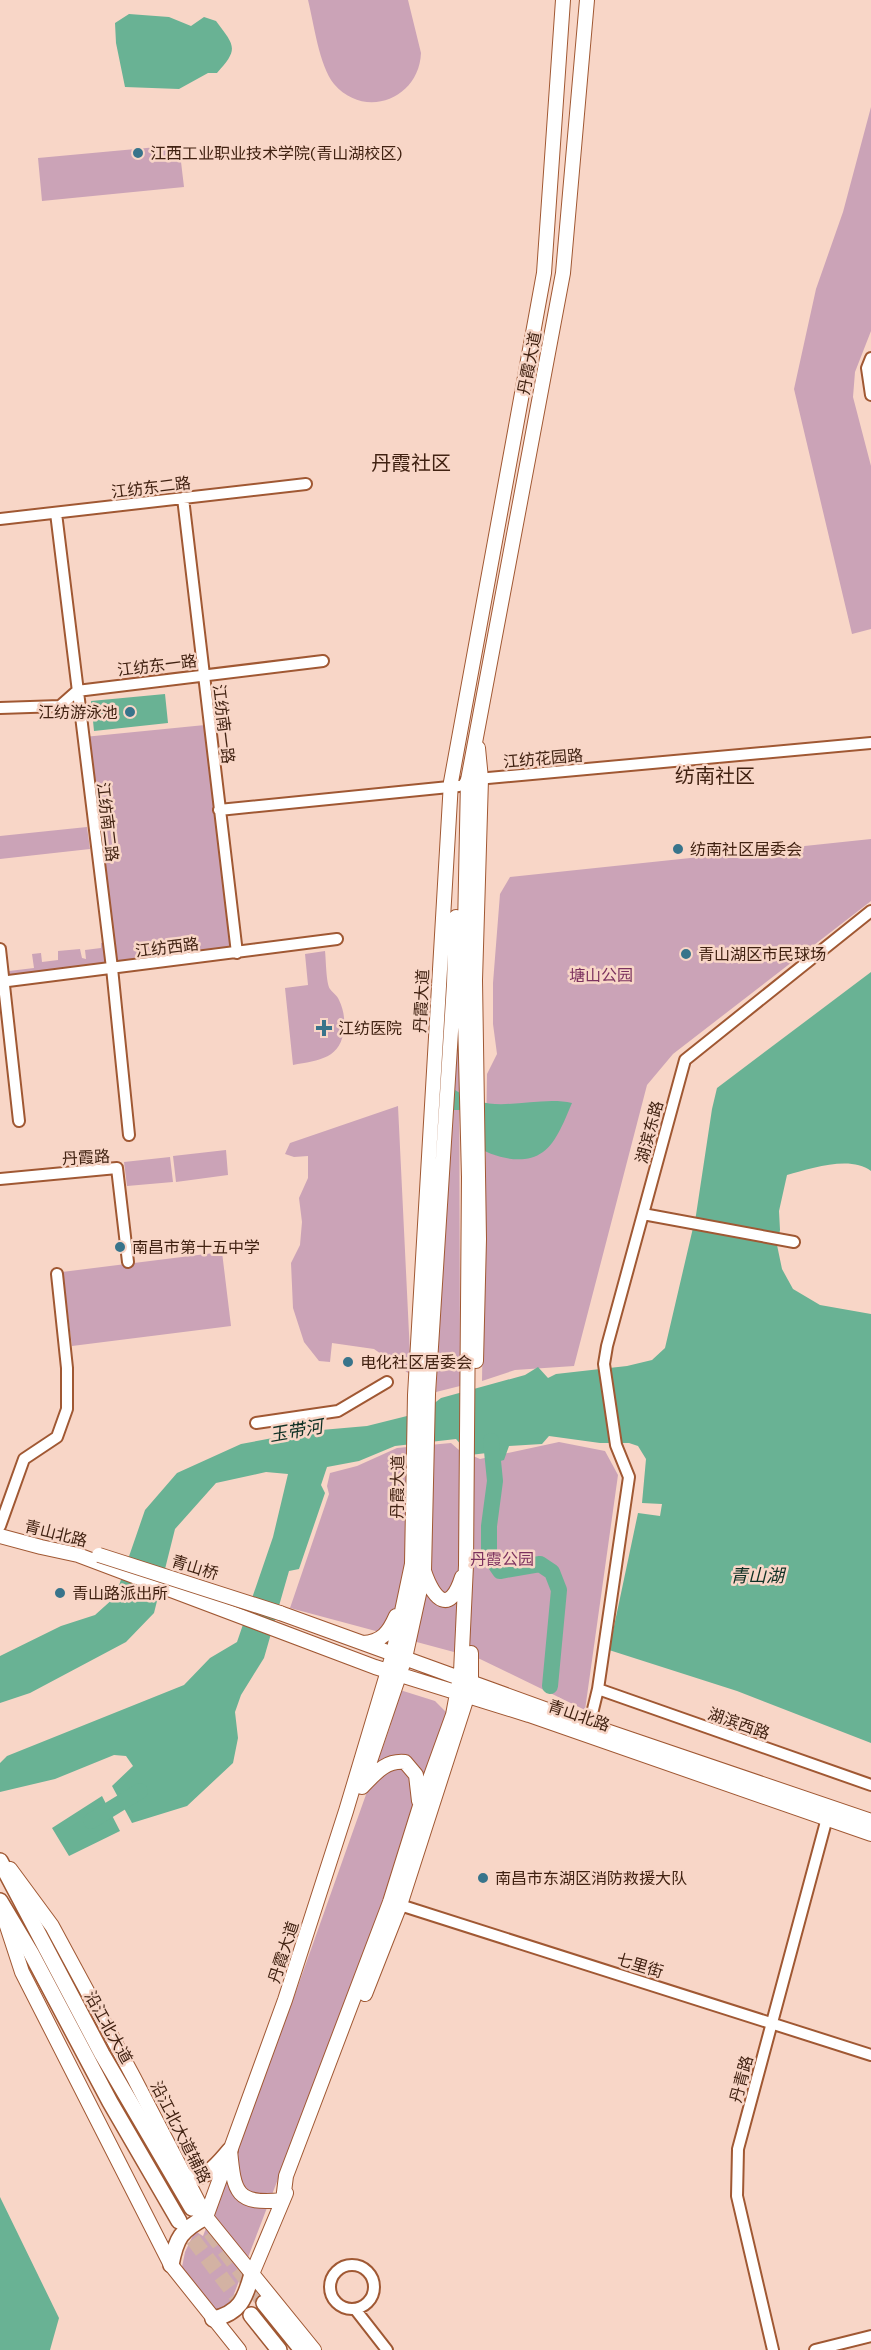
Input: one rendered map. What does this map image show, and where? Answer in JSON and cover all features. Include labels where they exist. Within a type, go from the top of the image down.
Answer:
[{"type":"highway","name":"沿江北大道","points":[[0,1861],[102,2054],[192,2208]]},
{"type":"highway","name":"沿江北大道","points":[[0,1901],[31,1953],[110,2103],[179,2221]]},
{"type":"highway","points":[[185,2176],[192,2178],[207,2173],[231,2154]]},
{"type":"highway","points":[[171,2265],[179,2236],[191,2225],[206,2217]]},
{"type":"highway","points":[[213,2319],[226,2316],[236,2310],[246,2295],[252,2274]]},
{"type":"highway","points":[[264,2303],[302,2350]]},
{"type":"highway","points":[[251,2315],[279,2350]]},
{"type":"main road","name":"丹霞大道","points":[[465,1680],[471,1385],[479,1239],[475,980],[461,727],[544,273],[563,0]]},
{"type":"main road","name":"丹霞大道","points":[[231,2154],[285,2000],[370,1729],[399,1656],[424,1571],[420,1464],[421,1394],[465,783],[563,273],[587,0]]},
{"type":"main road","name":"丹霞大道","points":[[252,2274],[400,1905],[457,1730],[472,1652],[475,1564],[469,1455]]},
{"type":"main road","name":"丹霞大道","points":[[399,1656],[405,1597],[412,1564],[420,1464]]},
{"type":"main road","name":"青山北路","points":[[0,1526],[101,1560]]},
{"type":"main road","name":"青山北路","points":[[0,1536],[101,1560]]},
{"type":"main road","name":"青山桥","points":[[101,1560],[280,1613]]},
{"type":"main road","name":"青山桥","points":[[101,1560],[276,1630]]},
{"type":"main road","points":[[424,1571],[433,1594],[446,1600],[453,1598],[457,1592],[466,1565]]},
{"type":"main road","points":[[358,1642],[373,1642],[390,1630],[405,1597]]},
{"type":"main road","name":"青山北路","points":[[280,1613],[465,1680],[505,1701],[871,1834]]},
{"type":"main road","name":"青山北路","points":[[276,1630],[393,1673],[462,1695],[505,1701]]},
{"type":"main road","points":[[472,1652],[481,1677],[505,1701]]},
{"type":"main road","points":[[353,1659],[368,1670],[375,1684],[370,1729]]},
{"type":"main road","name":"丹霞大道","points":[[206,2217],[291,1999],[362,1787],[393,1673]]},
{"type":"main road","name":"丹霞大道","points":[[283,2200],[286,2176],[390,1902],[420,1806],[462,1695]]},
{"type":"main road","points":[[457,1730],[464,1714],[474,1707],[505,1701]]},
{"type":"main road","name":"青山北路","points":[[588,1730],[871,1821]]},
{"type":"main road","points":[[362,1787],[381,1767],[397,1761],[405,1762],[416,1775],[420,1806]]},
{"type":"main road","name":"沿江北大道辅路","points":[[0,1856],[52,1926],[206,2217],[314,2350]]},
{"type":"main road","points":[[0,1906],[22,1972],[171,2265],[239,2350]]},
{"type":"main road","points":[[231,2154],[233,2179],[239,2193],[252,2202],[283,2200]]},
{"type":"street","points":[[871,358],[867,368],[871,395]]},
{"type":"street","name":"江纺东二路","points":[[0,519],[306,484]]},
{"type":"street","name":"江纺南一路","points":[[183,498],[202,675],[237,953]]},
{"type":"street","name":"江纺南二路","points":[[56,513],[112,969],[129,1135]]},
{"type":"street","name":"江纺东一路","points":[[0,708],[60,706],[77,691],[323,661]]},
{"type":"street","name":"江纺花园路","points":[[219,810],[871,743]]},
{"type":"street","name":"湖滨东路","points":[[598,1689],[629,1477],[616,1445],[604,1364],[606,1346],[685,1060],[871,911]]},
{"type":"street","name":"江纺西路","points":[[2,982],[337,939]]},
{"type":"street","points":[[0,949],[19,1121]]},
{"type":"street","name":"丹霞路","points":[[0,1179],[117,1168],[129,1262]]},
{"type":"street","points":[[643,1214],[794,1242]]},
{"type":"street","points":[[0,1526],[24,1459],[57,1437],[67,1409],[67,1368],[57,1274]]},
{"type":"street","points":[[256,1423],[338,1411],[387,1382]]},
{"type":"street","points":[[588,1730],[598,1689]]},
{"type":"street","name":"湖滨西路","points":[[598,1689],[871,1785]]},
{"type":"street","name":"丹青路","points":[[773,2350],[737,2196],[738,2149],[827,1818]]},
{"type":"street","name":"七里街","points":[[400,1905],[871,2055]]},
{"type":"street","points":[[355,2309],[362,2307],[370,2299],[373,2282],[363,2268],[346,2265],[333,2275],[330,2292],[340,2306],[355,2309],[387,2350]]},
{"type":"street","points":[[815,2350],[871,2336]]},
{"type":"green space","points":[[308,0],[408,0],[421,53],[418,69],[411,82],[401,93],[375,102],[360,101],[347,95],[334,84],[324,66]]},
{"type":"green space","points":[[871,107],[871,331],[855,372],[853,397],[871,466],[871,629],[852,634],[794,389],[816,289],[843,212]]},
{"type":"green space","points":[[179,145],[184,187],[42,201],[38,158]]},
{"type":"green space","points":[[205,725],[237,953],[112,968],[84,737]]},
{"type":"green space","points":[[87,827],[90,849],[0,859],[0,836]]},
{"type":"green space","name":"塘山公园","points":[[871,839],[871,901],[673,1054],[647,1085],[574,1366],[515,1370],[482,1381],[487,1074],[497,1054],[493,1024],[493,983],[500,894],[510,877]]},
{"type":"green space","points":[[106,942],[109,965],[9,978],[9,971],[34,968],[32,954],[41,953],[42,962],[58,960],[58,951],[80,949],[82,958],[86,959],[85,950],[101,948],[101,943]]},
{"type":"green space","points":[[325,951],[329,986],[342,1006],[344,1024],[342,1038],[339,1046],[328,1056],[293,1065],[285,988],[308,985],[305,954]]},
{"type":"green space","points":[[459,969],[460,1386],[436,1392]]},
{"type":"green space","points":[[398,1106],[411,1375],[374,1349],[332,1343],[330,1362],[319,1361],[304,1342],[293,1308],[291,1263],[300,1245],[302,1222],[299,1198],[308,1178],[308,1156],[294,1157],[285,1154],[290,1143]]},
{"type":"green space","points":[[226,1150],[228,1175],[176,1182],[173,1156]]},
{"type":"green space","points":[[170,1157],[173,1182],[127,1186],[124,1162]]},
{"type":"green space","points":[[222,1252],[231,1326],[72,1346],[62,1272]]},
{"type":"green space","name":"丹霞公园","points":[[559,1442],[605,1451],[618,1475],[585,1710],[480,1659],[290,1608],[329,1494],[327,1486],[330,1473],[357,1466],[397,1448],[451,1443],[459,1450],[480,1459]]},
{"type":"green space","points":[[400,1690],[435,1701],[446,1712],[385,1899],[231,2302],[225,2308],[217,2311],[182,2267],[185,2252],[195,2231],[203,2236],[293,2000],[390,1727]]},
{"type":"water","points":[[129,14],[169,17],[191,26],[204,17],[216,21],[232,47],[229,58],[217,73],[208,73],[179,89],[125,87],[116,43],[115,23]]},
{"type":"water","name":"江纺游泳池","points":[[165,694],[168,723],[94,731],[91,701]]},
{"type":"water","name":"青山湖","points":[[871,972],[871,1171],[862,1166],[841,1164],[787,1175],[779,1211],[780,1230],[777,1245],[782,1269],[793,1289],[820,1305],[871,1314],[871,1743],[737,1691],[609,1650],[638,1513],[660,1516],[662,1504],[642,1503],[646,1459],[638,1446],[629,1443],[600,1443],[549,1436],[542,1444],[509,1446],[504,1460],[493,1463],[487,1453],[470,1455],[456,1439],[395,1446],[359,1461],[327,1467],[321,1485],[325,1493],[299,1569],[289,1571],[264,1658],[241,1695],[235,1712],[238,1738],[233,1763],[187,1806],[132,1823],[112,1786],[133,1766],[126,1756],[114,1755],[55,1779],[0,1792],[0,1763],[7,1756],[184,1685],[210,1658],[237,1642],[273,1537],[288,1474],[266,1472],[216,1483],[175,1529],[154,1613],[126,1642],[30,1693],[0,1703],[0,1656],[61,1626],[95,1615],[115,1597],[145,1510],[177,1473],[241,1444],[310,1431],[367,1426],[423,1412],[441,1398],[525,1375],[538,1367],[548,1378],[556,1374],[627,1366],[652,1360],[665,1348],[696,1215],[717,1088]]},
{"type":"water","points":[[432,1075],[454,1090],[478,1101],[500,1104],[549,1101],[572,1103],[548,1148],[526,1159],[508,1158],[474,1146],[461,1110],[448,1110],[431,1085]]},
{"type":"water","points":[[102,1796],[120,1831],[69,1856],[52,1828]]},
{"type":"water","points":[[0,2197],[59,2318],[50,2350],[0,2350]]},
{"type":"waterway","points":[[491,1441],[495,1481],[489,1526],[489,1555],[500,1571],[540,1564],[552,1572],[559,1590],[550,1686]]},
{"type":"waterway","points":[[91,1821],[140,1791]]},
{"type":"tunnel","points":[[179,2221],[248,2312]]},
{"type":"tunnel","points":[[210,2232],[264,2303]]},
{"type":"place","name":"江西工业职业技术学院(青山湖校区)","points":[[138,153]]},
{"type":"place","name":"江纺游泳池","points":[[130,712]]},
{"type":"place","name":"纺南社区居委会","points":[[678,849]]},
{"type":"place","name":"青山湖区市民球场","points":[[686,954]]},
{"type":"place","name":"江纺医院","points":[[324,1028]]},
{"type":"place","name":"南昌市第十五中学","points":[[120,1247]]},
{"type":"place","name":"电化社区居委会","points":[[348,1362]]},
{"type":"place","name":"青山路派出所","points":[[60,1593]]},
{"type":"place","name":"南昌市东湖区消防救援大队","points":[[483,1878]]},
{"type":"district","name":"丹霞社区","points":[[411,463]]},
{"type":"district","name":"纺南社区","points":[[715,776]]},
{"type":"water label","name":"玉带河","points":[[296,1431]]}]
